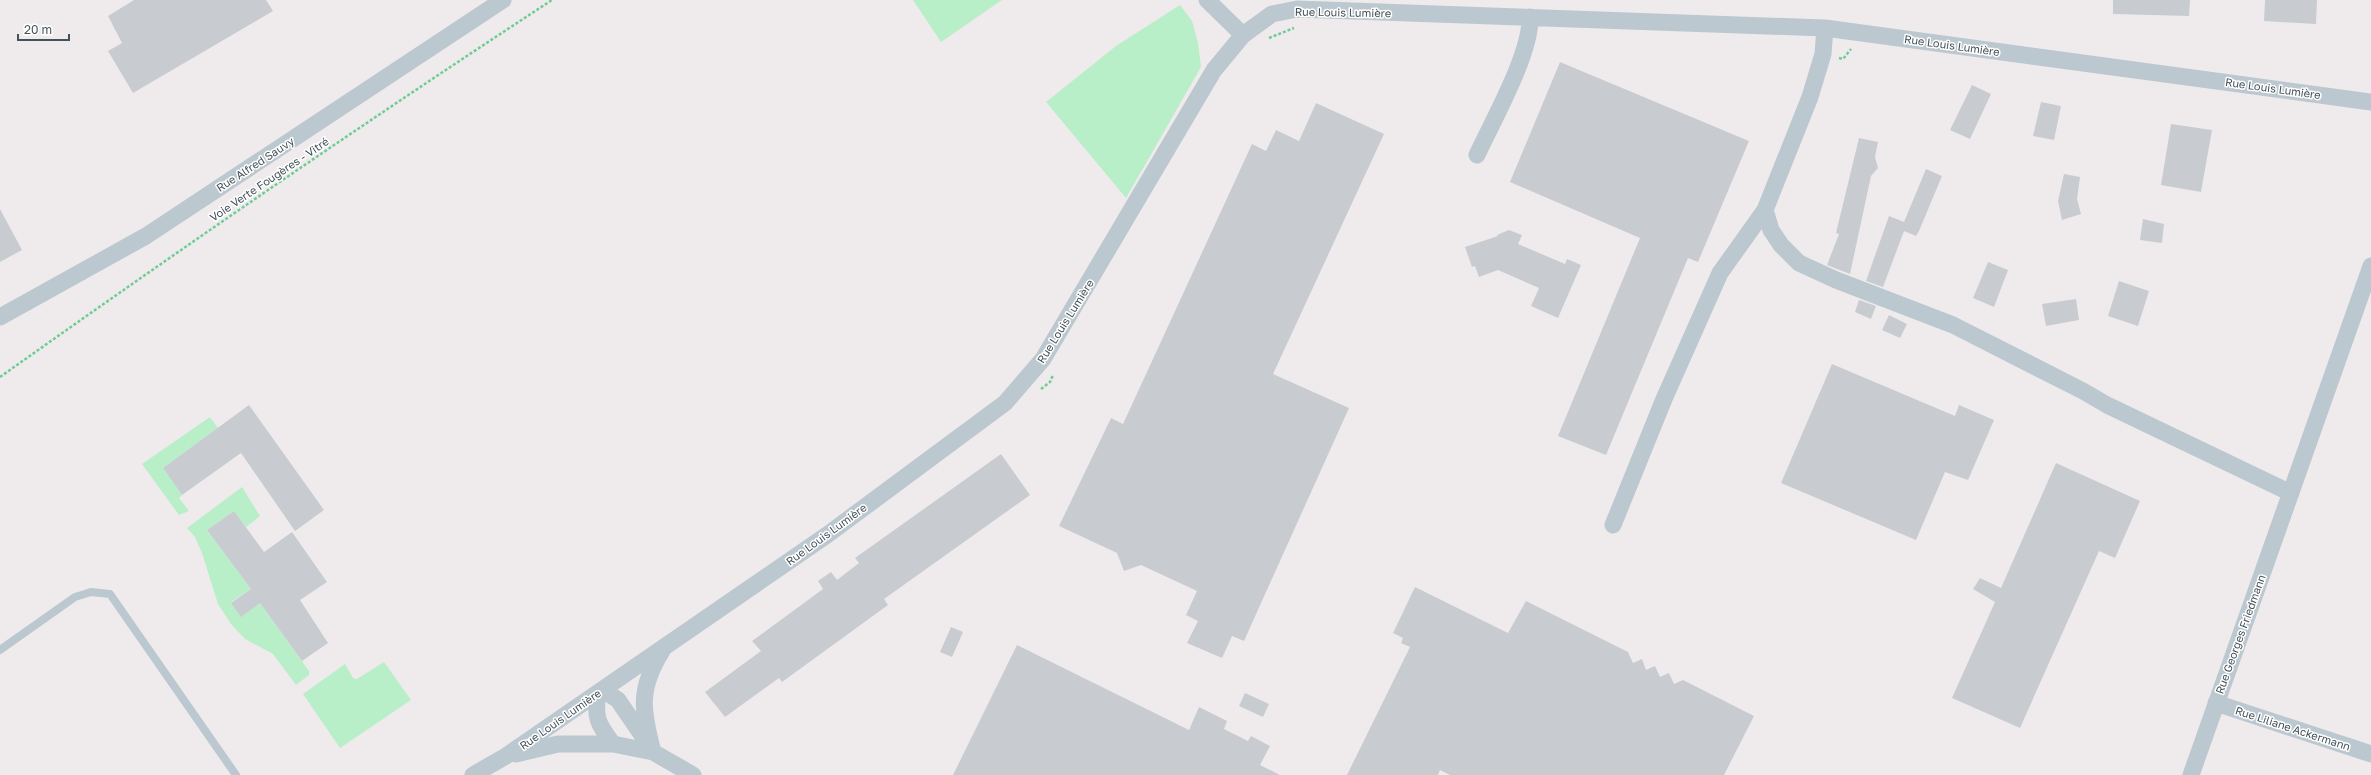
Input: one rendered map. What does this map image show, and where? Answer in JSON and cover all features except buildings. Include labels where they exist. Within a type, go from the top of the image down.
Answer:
[{"type":"street","name":"Rue Alfred Sauvy","points":[[0,317],[146,236],[503,0]]},
{"type":"street","points":[[1207,0],[1243,35]]},
{"type":"street","name":"Rue Louis Lumière","points":[[473,775],[506,756],[827,535],[1005,403],[1043,359],[1214,70],[1243,35],[1272,14],[1291,10],[1825,28],[2371,102]]},
{"type":"street","points":[[1477,155],[1525,50],[1530,29],[1530,18]]},
{"type":"street","points":[[1613,525],[1664,399],[1720,273],[1765,210],[1810,97],[1823,54],[1825,28]]},
{"type":"street","points":[[1765,210],[1771,230],[1781,245],[1800,263],[1836,280],[1953,325],[2083,391],[2107,405],[2291,493]]},
{"type":"street","name":"Rue Georges Friedmann","points":[[2191,775],[2371,266]]},
{"type":"street","points":[[653,752],[644,716],[645,695],[652,670],[665,647]]},
{"type":"street","points":[[613,744],[602,729],[595,711],[600,691],[618,700],[653,752]]},
{"type":"street","name":"Rue Liliane Ackermann","points":[[2216,703],[2371,754]]},
{"type":"street","points":[[506,756],[558,744],[613,744],[653,752],[693,775]]},
{"type":"lane","points":[[0,650],[75,597],[91,592],[110,594],[236,775]]},
{"type":"path","name":"Voie Verte Fougères - Vitré","points":[[0,377],[187,244],[412,92],[552,0]]},
{"type":"path","points":[[1265,40],[1295,28],[1291,10]]},
{"type":"path","points":[[1037,392],[1050,382],[1056,370]]},
{"type":"green space","points":[[913,0],[1002,0],[941,42]]},
{"type":"green space","points":[[1180,5],[1192,21],[1198,43],[1201,67],[1126,198],[1046,102],[1116,46]]},
{"type":"green space","points":[[210,417],[218,428],[163,468],[182,495],[179,498],[189,511],[179,515],[142,464]]},
{"type":"green space","points":[[242,487],[260,516],[246,527],[234,511],[207,530],[251,589],[231,602],[241,616],[260,603],[309,671],[309,675],[296,685],[273,654],[245,639],[231,624],[218,604],[202,553],[195,537],[187,528]]},
{"type":"green space","points":[[384,662],[411,700],[340,748],[303,694],[345,664],[353,678],[357,679]]}]
